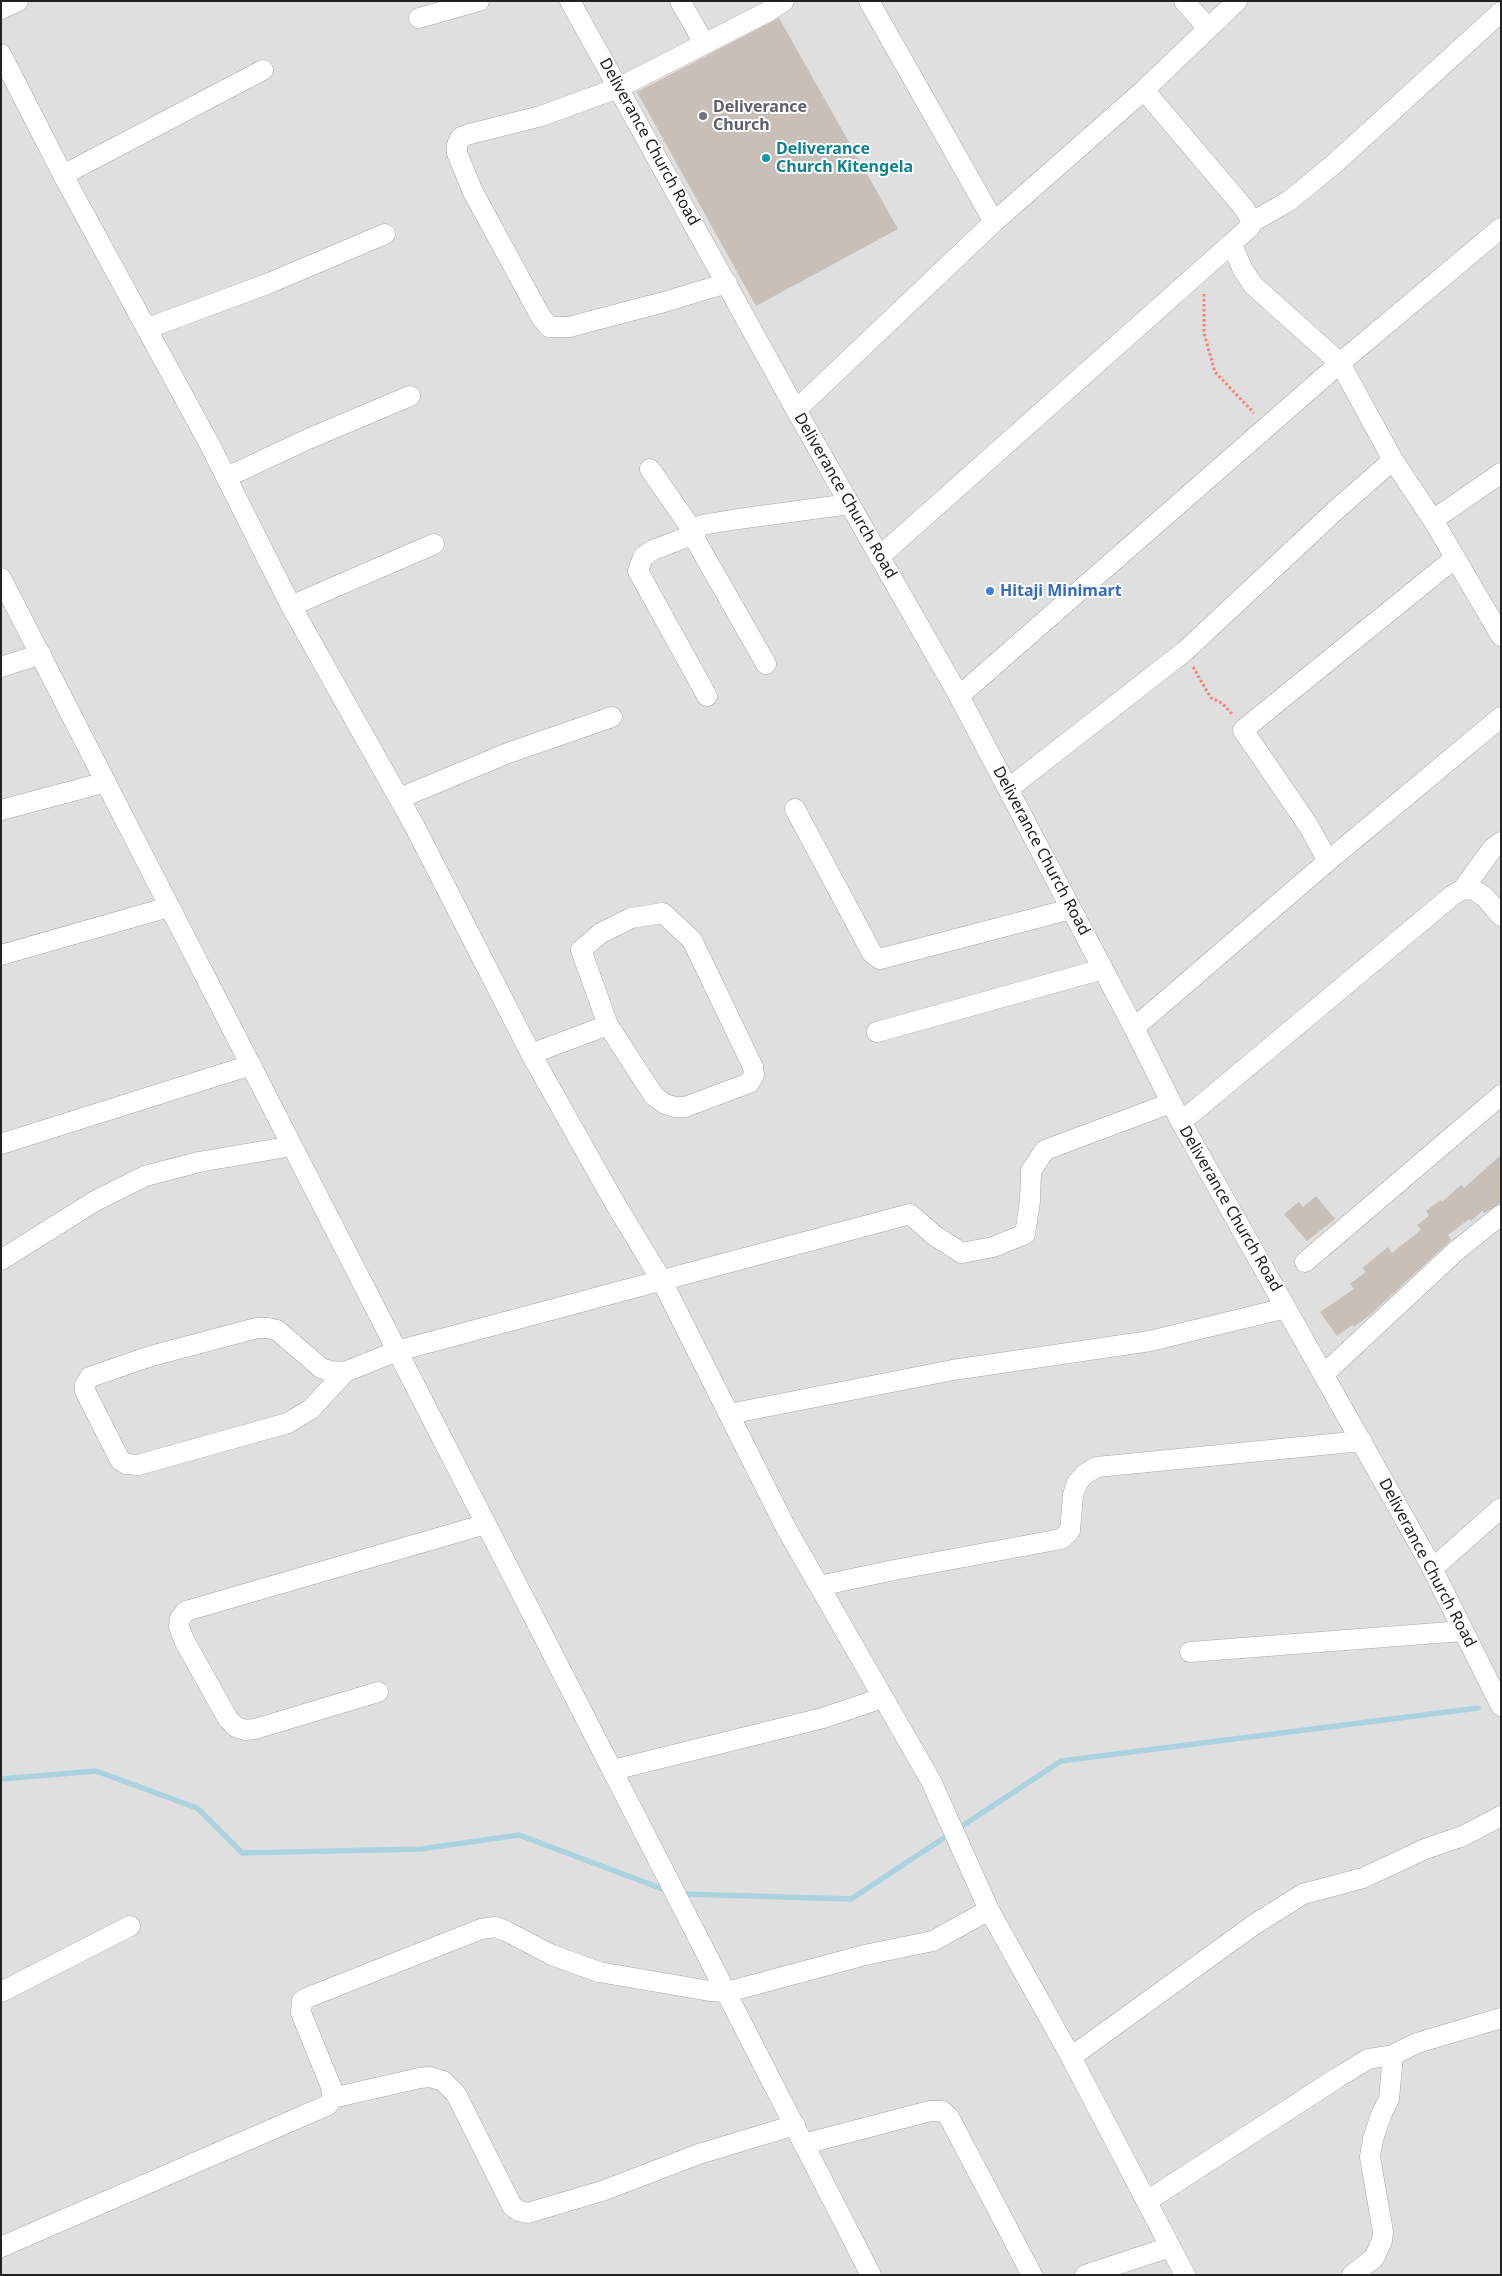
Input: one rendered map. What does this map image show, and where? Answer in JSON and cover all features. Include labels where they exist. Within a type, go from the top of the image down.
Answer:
[{"type":"street","points":[[1,9],[18,1]]},
{"type":"street","points":[[419,18],[479,1]]},
{"type":"street","name":"Deliverance Church Road","points":[[570,1],[796,410],[959,696],[1134,1028],[1180,1122],[1362,1441],[1432,1569],[1501,1706]]},
{"type":"street","points":[[680,1],[704,43]]},
{"type":"street","points":[[727,283],[569,327],[549,327],[541,318],[473,192],[457,153],[457,145],[461,138],[470,134],[541,116],[618,88],[704,43],[764,7],[784,1]]},
{"type":"street","points":[[869,1],[994,222]]},
{"type":"street","points":[[1184,1],[1208,28]]},
{"type":"street","points":[[796,410],[994,222],[1144,90],[1237,1]]},
{"type":"street","points":[[879,557],[1232,245],[1246,232],[1252,222],[1288,201],[1334,164],[1501,12]]},
{"type":"street","points":[[1,54],[63,175],[148,328],[227,477],[291,606],[400,798],[531,1054],[616,1205],[662,1281],[786,1528],[931,1781],[989,1910],[1071,2057],[1185,2275]]},
{"type":"street","points":[[63,175],[264,70]]},
{"type":"street","points":[[1144,90],[1244,208],[1252,222]]},
{"type":"street","points":[[959,696],[1267,426],[1501,228]]},
{"type":"street","points":[[148,328],[267,284],[385,234]]},
{"type":"street","points":[[1232,245],[1243,270],[1253,285],[1340,363],[1393,460],[1433,520],[1501,636]]},
{"type":"street","points":[[227,477],[308,439],[410,396]]},
{"type":"street","points":[[1008,789],[1185,651],[1337,508],[1393,460]]},
{"type":"street","points":[[650,469],[694,534],[696,541],[766,664]]},
{"type":"street","points":[[1433,520],[1501,473]]},
{"type":"street","points":[[707,696],[638,571],[643,557],[653,550],[694,534],[702,525],[850,504]]},
{"type":"street","points":[[291,606],[434,544]]},
{"type":"street","points":[[1328,861],[1308,825],[1243,730],[1455,558]]},
{"type":"street","points":[[1,578],[871,2275]]},
{"type":"street","points":[[1,667],[41,654]]},
{"type":"street","points":[[400,798],[508,753],[612,717]]},
{"type":"street","points":[[1134,1028],[1328,861],[1499,725]]},
{"type":"street","points":[[1,810],[106,782]]},
{"type":"street","points":[[796,809],[872,953],[880,959],[1071,909]]},
{"type":"street","points":[[1180,1122],[1453,895],[1463,889],[1493,848],[1501,842]]},
{"type":"street","points":[[1463,889],[1474,890],[1485,897],[1501,916]]},
{"type":"street","points":[[1,955],[169,908]]},
{"type":"street","points":[[663,913],[692,940],[753,1067],[754,1075],[749,1082],[685,1107],[674,1107],[665,1104],[654,1096],[608,1025],[580,950],[601,933],[631,918],[663,913]]},
{"type":"street","points":[[877,1032],[1103,969]]},
{"type":"street","points":[[531,1054],[608,1025]]},
{"type":"street","points":[[1,1144],[250,1065]]},
{"type":"street","points":[[1305,1262],[1501,1096]]},
{"type":"street","points":[[345,1372],[311,1409],[288,1423],[138,1464],[126,1464],[120,1460],[85,1391],[85,1384],[90,1377],[151,1356],[258,1328],[277,1330],[322,1368],[330,1372],[345,1372],[397,1350],[910,1214],[935,1236],[962,1253],[992,1247],[1025,1234],[1030,1200],[1031,1171],[1045,1150],[1171,1103]]},
{"type":"street","points":[[1,1260],[95,1200],[145,1176],[199,1162],[292,1146]]},
{"type":"street","points":[[1324,1374],[1456,1251],[1501,1215]]},
{"type":"street","points":[[729,1414],[952,1370],[1150,1341],[1286,1308]]},
{"type":"street","points":[[819,1586],[1061,1539],[1070,1531],[1074,1494],[1078,1483],[1085,1474],[1097,1467],[1362,1441]]},
{"type":"street","points":[[1432,1569],[1501,1508]]},
{"type":"street","points":[[378,1692],[244,1730],[236,1727],[228,1719],[185,1642],[179,1627],[180,1619],[186,1611],[486,1524]]},
{"type":"street","points":[[1190,1652],[1463,1631]]},
{"type":"street","points":[[613,1770],[823,1718],[882,1698]]},
{"type":"street","points":[[1071,2057],[1239,1935],[1303,1894],[1363,1878],[1425,1849],[1463,1836],[1501,1816]]},
{"type":"street","points":[[1,2247],[328,2105],[332,2098],[332,2089],[300,2013],[302,2002],[309,1997],[481,1929],[495,1927],[506,1931],[552,1956],[599,1972],[710,1991],[727,1992],[865,1955],[933,1941],[989,1910]]},
{"type":"street","points":[[1,1992],[130,1926]]},
{"type":"street","points":[[1147,2201],[1368,2060],[1393,2055],[1417,2043],[1501,2018]]},
{"type":"street","points":[[1352,2275],[1374,2258],[1382,2242],[1384,2232],[1370,2157],[1373,2139],[1381,2115],[1389,2100],[1393,2055]]},
{"type":"street","points":[[332,2098],[420,2078],[430,2077],[443,2081],[456,2094],[512,2206],[519,2211],[528,2213],[602,2191],[699,2154],[795,2125]]},
{"type":"street","points":[[804,2144],[930,2111],[937,2110],[946,2114],[1032,2275]]},
{"type":"street","points":[[1085,2275],[1170,2247]]},
{"type":"path","points":[[1200,273],[1204,291],[1204,332],[1215,372],[1267,426]]},
{"type":"path","points":[[1185,651],[1211,698],[1222,703],[1230,710],[1243,730]]},
{"type":"shaded area","points":[[1,1],[1501,1],[1501,2275],[1,2275]]},
{"type":"building","name":"Deliverance Church Kitengela","points":[[779,18],[898,229],[756,306],[637,92]]},
{"type":"building","points":[[1501,1155],[1501,1203],[1484,1213],[1482,1211],[1471,1221],[1469,1219],[1448,1235],[1451,1240],[1371,1314],[1354,1327],[1352,1325],[1337,1336],[1320,1312],[1354,1289],[1350,1284],[1366,1272],[1362,1268],[1388,1247],[1392,1253],[1421,1230],[1417,1225],[1429,1216],[1426,1211],[1441,1200],[1442,1202],[1461,1185],[1464,1188]]},
{"type":"building","points":[[1316,1196],[1335,1219],[1307,1241],[1284,1214],[1299,1202],[1303,1207]]},
{"type":"waterway","points":[[682,1894],[851,1899],[1061,1761],[1478,1708]]},
{"type":"waterway","points":[[1,1779],[96,1771],[197,1808],[242,1853],[421,1849],[519,1835],[668,1891]]},
{"type":"place","name":"Deliverance Church","points":[[703,116]]},
{"type":"place","name":"Deliverance Church Kitengela","points":[[766,158]]},
{"type":"place","name":"Hitaji Minimart","points":[[990,591]]}]
